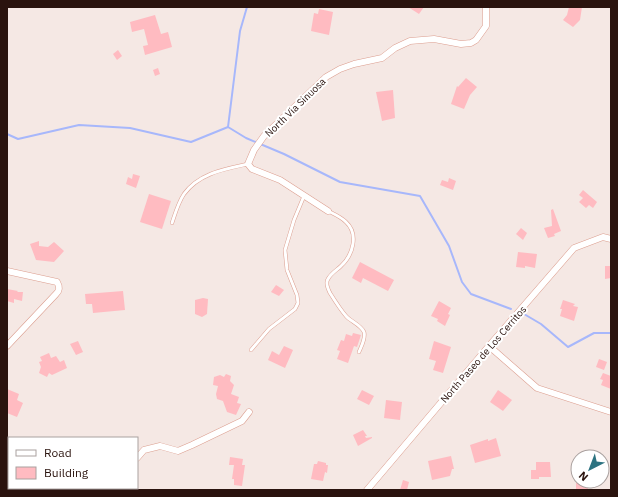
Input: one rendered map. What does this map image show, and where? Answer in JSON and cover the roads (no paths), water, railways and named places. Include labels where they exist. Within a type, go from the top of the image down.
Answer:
[{"type":"street","name":"North Via Sinuosa","points":[[248,164],[254,150],[264,136],[326,77],[340,69],[354,64],[382,58],[395,48],[410,41],[434,39],[461,44],[471,43],[476,40],[486,26],[486,7]]},
{"type":"street","points":[[248,164],[252,169],[280,180],[328,211]]},
{"type":"street","name":"North Paseo de Los Cerritos","points":[[367,490],[574,248],[603,236],[611,239]]},
{"type":"street","points":[[7,271],[57,282],[59,288],[56,294],[7,346]]},
{"type":"street","points":[[489,346],[538,388],[611,412]]},
{"type":"street","points":[[138,457],[144,450],[160,446],[178,451],[242,421],[249,412]]},
{"type":"lane","points":[[172,223],[180,200],[194,184],[214,172],[248,164]]},
{"type":"lane","points":[[251,350],[269,329],[295,309],[298,303],[297,295],[287,270],[285,250],[294,220],[304,196]]},
{"type":"lane","points":[[328,211],[348,224],[352,237],[352,250],[349,257],[342,266],[328,278],[326,282],[329,291],[346,316],[363,330],[364,338],[359,352]]},
{"type":"waterway","points":[[228,127],[240,31],[247,7]]},
{"type":"waterway","points":[[7,134],[18,139],[79,125],[130,128],[191,142],[228,127],[246,138],[284,154],[340,182],[420,196],[449,246],[462,282],[471,294],[511,309]]},
{"type":"waterway","points":[[524,314],[541,324],[568,347],[594,333],[611,333]]}]
